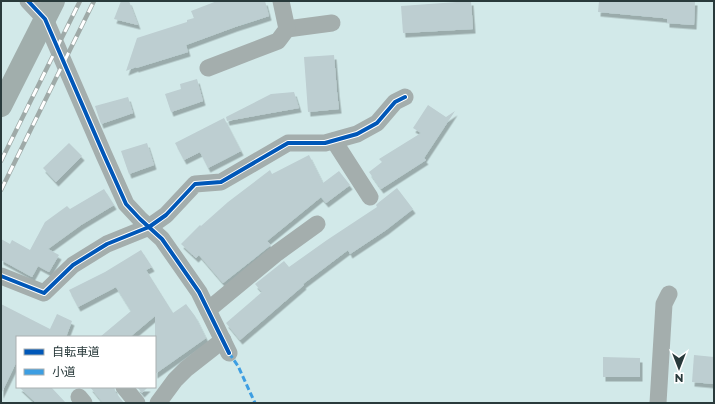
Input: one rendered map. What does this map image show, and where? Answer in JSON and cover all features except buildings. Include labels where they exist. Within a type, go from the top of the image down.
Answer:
[{"type":"street","points":[[28,1],[49,10],[104,155],[126,204],[162,239],[199,292],[226,346],[186,369],[175,380],[158,403]]},
{"type":"street","points":[[281,1],[287,29]]},
{"type":"street","points":[[1,106],[49,10]]},
{"type":"street","points":[[208,68],[278,41],[287,29],[332,23]]},
{"type":"street","points":[[1,276],[44,293],[73,265],[108,244],[149,227],[166,215],[195,184],[221,182],[288,143],[325,143],[357,134],[377,123],[395,102],[405,97]]},
{"type":"street","points":[[334,141],[370,198]]},
{"type":"street","points":[[208,310],[277,253],[317,224]]},
{"type":"street","points":[[658,403],[664,304],[669,294]]},
{"type":"street","points":[[125,388],[137,403]]},
{"type":"railway","points":[[1,161],[80,1]]},
{"type":"railway","points":[[1,190],[94,1]]},
{"type":"marked path","points":[[229,353],[238,366],[255,403]]},
{"type":"cycle path","points":[[28,1],[45,19],[126,204],[162,239],[199,292],[229,353]]},
{"type":"cycle path","points":[[1,276],[44,293],[73,265],[107,244],[149,227],[166,215],[195,184],[221,182],[288,143],[325,143],[357,134],[377,123],[395,102],[405,97]]}]
